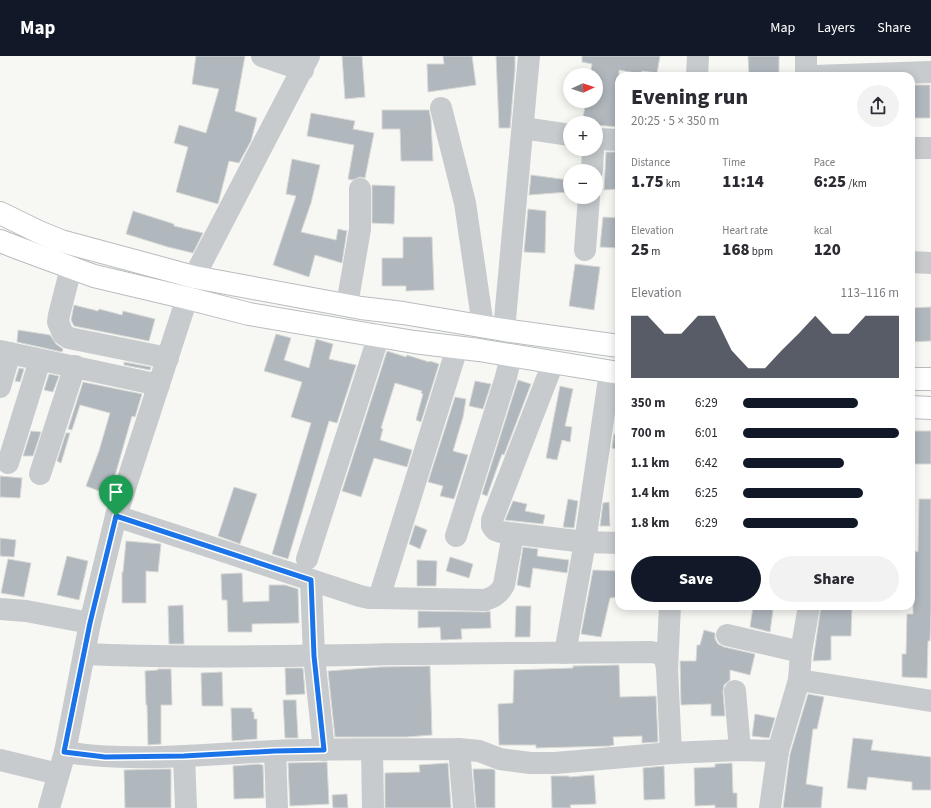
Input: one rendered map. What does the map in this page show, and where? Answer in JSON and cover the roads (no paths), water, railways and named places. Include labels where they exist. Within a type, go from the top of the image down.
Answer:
[{"type":"highway","points":[[0,213],[61,241],[194,277],[347,305],[504,330],[615,345]]},
{"type":"highway","points":[[0,240],[94,276],[249,314],[615,372]]},
{"type":"highway","points":[[915,379],[931,379]]},
{"type":"highway","points":[[915,407],[931,408]]},
{"type":"street","points":[[49,808],[64,752],[90,623],[116,516],[194,277],[306,63],[262,56]]},
{"type":"street","points":[[504,330],[529,56]]},
{"type":"street","points":[[697,72],[698,56]]},
{"type":"street","points":[[806,56],[806,72]]},
{"type":"street","points":[[915,73],[931,72]]},
{"type":"street","points":[[441,108],[465,203],[482,326]]},
{"type":"street","points":[[522,128],[563,134]]},
{"type":"street","points":[[603,139],[615,140]]},
{"type":"street","points":[[915,148],[931,148]]},
{"type":"street","points":[[347,305],[360,229],[360,189]]},
{"type":"street","points":[[585,250],[589,204]]},
{"type":"street","points":[[915,262],[931,263]]},
{"type":"street","points":[[72,268],[58,322],[63,334],[69,338],[168,358]]},
{"type":"street","points":[[307,559],[379,335]]},
{"type":"street","points":[[379,598],[457,348]]},
{"type":"street","points":[[0,387],[5,352],[159,385]]},
{"type":"street","points":[[456,536],[506,377],[511,356]]},
{"type":"street","points":[[8,463],[40,360]]},
{"type":"street","points":[[553,362],[492,520],[492,526],[495,530],[514,534],[585,542],[615,543]]},
{"type":"street","points":[[40,474],[75,366]]},
{"type":"street","points":[[564,653],[615,372]]},
{"type":"street","points":[[116,516],[369,598],[485,600],[494,597],[504,585],[514,534]]},
{"type":"street","points":[[311,580],[314,656],[324,750]]},
{"type":"street","points":[[0,609],[26,611],[90,623]]},
{"type":"street","points":[[667,670],[670,610]]},
{"type":"street","points":[[770,808],[778,751],[799,680],[801,652],[808,610]]},
{"type":"street","points":[[727,635],[801,652]]},
{"type":"street","points":[[84,654],[314,656],[651,652],[660,654],[666,659],[671,753]]},
{"type":"street","points":[[799,680],[931,701]]},
{"type":"street","points":[[735,691],[740,750]]},
{"type":"street","points":[[64,752],[105,757],[184,756],[275,751],[459,749],[479,751],[500,759],[530,763],[555,763],[671,753],[740,750],[778,751]]},
{"type":"street","points":[[459,749],[464,808]]},
{"type":"street","points":[[372,750],[373,808]]},
{"type":"street","points":[[275,751],[277,808]]},
{"type":"street","points":[[184,756],[186,808]]},
{"type":"street","points":[[0,760],[58,774]]}]
